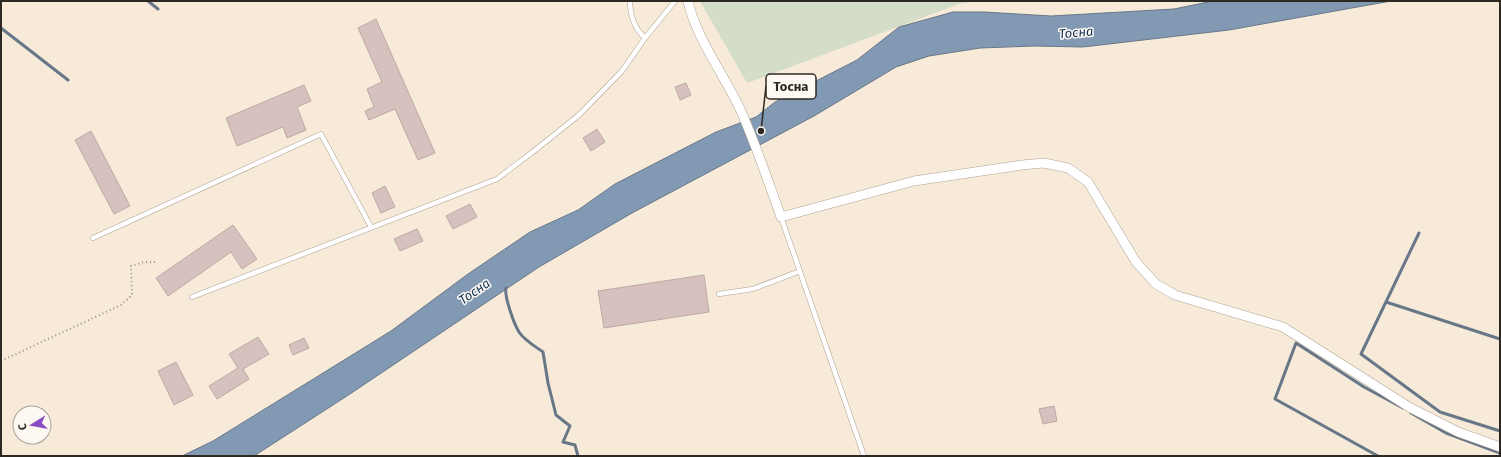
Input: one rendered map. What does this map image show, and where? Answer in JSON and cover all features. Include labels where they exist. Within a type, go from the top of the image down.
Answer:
[{"type":"street","points":[[688,1],[694,20],[740,110],[762,162],[781,217],[914,181],[1044,163],[1068,168],[1088,182],[1136,262],[1156,284],[1175,295],[1283,327],[1409,407],[1458,432],[1500,446]]},
{"type":"lane","points":[[630,1],[630,14],[639,32],[645,38]]},
{"type":"lane","points":[[192,297],[497,178],[579,115],[622,71],[645,38],[675,1]]},
{"type":"lane","points":[[93,238],[321,134],[370,228]]},
{"type":"lane","points":[[781,217],[864,456]]},
{"type":"lane","points":[[719,294],[754,289],[800,271]]},
{"type":"path","points":[[1,360],[121,305],[132,295],[131,266],[144,262],[156,262]]},
{"type":"green space","points":[[700,1],[979,1],[962,3],[747,83]]},
{"type":"water","points":[[1213,1],[1391,1],[1229,30],[1083,47],[1035,46],[980,48],[929,56],[896,67],[814,116],[632,213],[539,267],[350,394],[254,456],[182,456],[213,441],[391,331],[468,274],[530,232],[578,210],[615,184],[716,132],[756,117],[775,102],[857,60],[899,27],[953,12],[984,12],[1051,16],[1174,9]]},
{"type":"building","points":[[376,19],[435,153],[418,160],[395,109],[369,120],[365,111],[374,107],[367,89],[382,82],[358,28]]},
{"type":"building","points":[[686,83],[691,95],[680,100],[675,87]]},
{"type":"building","points":[[304,85],[311,101],[297,107],[306,130],[287,138],[283,127],[237,146],[226,118]]},
{"type":"building","points":[[597,129],[605,142],[591,151],[583,138]]},
{"type":"building","points":[[91,131],[130,206],[114,214],[75,140]]},
{"type":"building","points":[[385,186],[395,207],[381,213],[372,193]]},
{"type":"building","points":[[470,204],[477,217],[453,229],[446,216]]},
{"type":"building","points":[[233,225],[257,259],[242,269],[231,252],[168,296],[156,278]]},
{"type":"building","points":[[417,229],[423,241],[400,251],[394,239]]},
{"type":"building","points":[[704,275],[709,312],[604,328],[598,291]]},
{"type":"building","points":[[258,337],[269,354],[243,369],[249,379],[217,399],[209,386],[238,368],[229,354]]},
{"type":"building","points":[[304,338],[309,348],[293,355],[289,345]]},
{"type":"building","points":[[176,362],[193,395],[174,405],[158,371]]},
{"type":"building","points":[[1054,406],[1057,421],[1043,424],[1039,409]]},
{"type":"waterway","points":[[148,1],[158,9]]},
{"type":"waterway","points":[[1,28],[68,80]]},
{"type":"waterway","points":[[1419,233],[1361,354],[1440,412],[1500,431]]},
{"type":"waterway","points":[[506,288],[506,297],[519,332],[527,341],[543,352],[548,383],[556,415],[570,426],[563,442],[575,445],[578,456]]},
{"type":"waterway","points":[[1386,302],[1500,339]]},
{"type":"waterway","points":[[1378,456],[1275,399],[1296,343],[1364,387],[1403,408]]},
{"type":"waterway","points":[[1411,413],[1446,433],[1500,453]]},
{"type":"place","name":"Тосна","points":[[761,131]]}]
